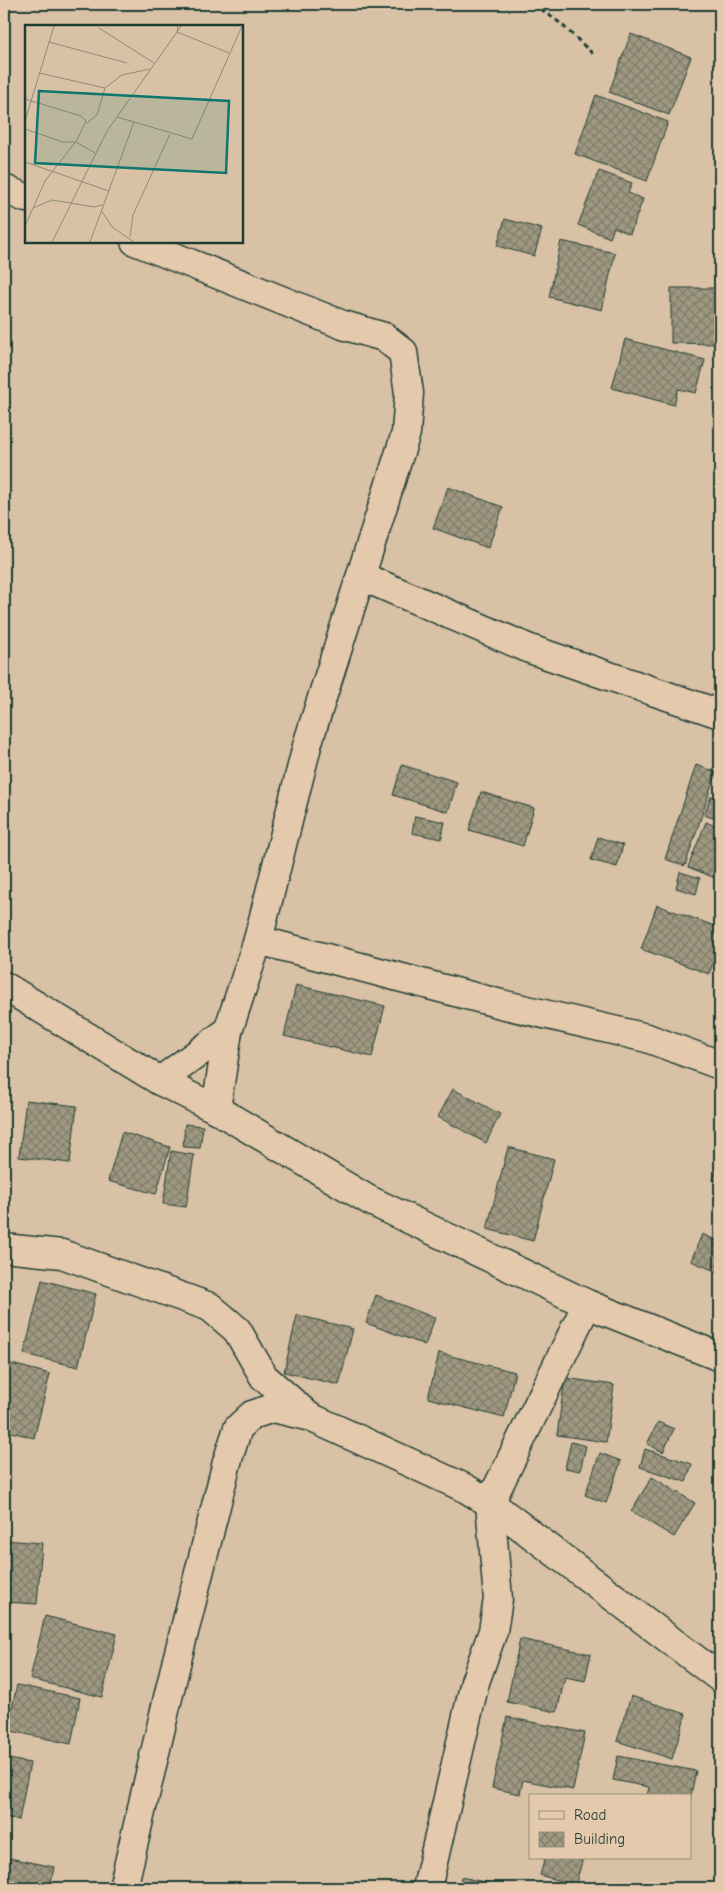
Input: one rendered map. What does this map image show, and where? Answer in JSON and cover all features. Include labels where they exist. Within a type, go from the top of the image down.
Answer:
[{"type":"street","points":[[4,189],[25,198]]},
{"type":"street","points":[[137,242],[343,325],[384,337],[404,352],[408,393],[406,433],[308,742],[258,940],[228,1031],[216,1109]]},
{"type":"street","points":[[361,576],[530,649],[720,714]]},
{"type":"street","points":[[258,940],[501,1004],[647,1038],[720,1065]]},
{"type":"street","points":[[4,986],[160,1082],[216,1109],[369,1200],[588,1304],[720,1357]]},
{"type":"street","points":[[160,1082],[228,1031]]},
{"type":"street","points":[[4,1248],[62,1254],[210,1307],[237,1330],[264,1378],[310,1417]]},
{"type":"street","points":[[428,1888],[475,1682],[492,1631],[498,1599],[490,1503],[588,1304]]},
{"type":"street","points":[[124,1888],[175,1668],[227,1462],[238,1428],[252,1414],[273,1408],[310,1417],[465,1488],[490,1503],[720,1678]]},
{"type":"path","points":[[534,4],[560,23],[594,55]]},
{"type":"building","points":[[631,34],[691,57],[669,115],[609,92]]},
{"type":"building","points":[[596,95],[668,122],[647,181],[575,154]]},
{"type":"building","points":[[599,171],[632,183],[628,193],[643,199],[630,234],[614,227],[610,238],[578,225]]},
{"type":"building","points":[[505,219],[542,229],[534,256],[497,246]]},
{"type":"building","points":[[561,241],[615,253],[602,310],[549,297]]},
{"type":"building","points":[[671,288],[720,288],[720,344],[671,343]]},
{"type":"building","points":[[625,339],[705,360],[696,393],[678,389],[674,405],[612,388]]},
{"type":"building","points":[[448,487],[503,507],[488,548],[433,528]]},
{"type":"building","points":[[402,765],[457,782],[448,812],[393,795]]},
{"type":"building","points":[[696,765],[716,772],[685,866],[665,859]]},
{"type":"building","points":[[481,792],[534,808],[523,846],[469,830]]},
{"type":"building","points":[[711,796],[719,799],[713,818],[704,815]]},
{"type":"building","points":[[415,816],[445,822],[441,839],[412,833]]},
{"type":"building","points":[[706,822],[720,828],[720,880],[688,867]]},
{"type":"building","points":[[598,837],[623,845],[617,867],[591,860]]},
{"type":"building","points":[[680,872],[700,878],[696,894],[676,888]]},
{"type":"building","points":[[657,905],[720,928],[720,943],[709,974],[641,949]]},
{"type":"building","points":[[296,985],[385,1006],[372,1057],[284,1036]]},
{"type":"building","points":[[453,1089],[500,1114],[486,1143],[438,1117]]},
{"type":"building","points":[[26,1100],[77,1106],[70,1163],[19,1157]]},
{"type":"building","points":[[185,1124],[203,1126],[200,1148],[183,1147]]},
{"type":"building","points":[[122,1132],[170,1147],[156,1194],[108,1181]]},
{"type":"building","points":[[508,1147],[554,1159],[533,1241],[487,1229]]},
{"type":"building","points":[[171,1151],[194,1155],[186,1207],[163,1204]]},
{"type":"building","points":[[720,1157],[720,1182],[713,1180]]},
{"type":"building","points":[[702,1234],[720,1242],[720,1273],[691,1261]]},
{"type":"building","points":[[42,1280],[96,1294],[78,1367],[24,1354]]},
{"type":"building","points":[[376,1295],[435,1318],[425,1345],[366,1323]]},
{"type":"building","points":[[297,1315],[353,1329],[339,1385],[284,1372]]},
{"type":"building","points":[[439,1353],[515,1372],[504,1418],[428,1398]]},
{"type":"building","points":[[4,1362],[50,1374],[34,1438],[4,1430]]},
{"type":"building","points":[[565,1378],[614,1385],[606,1442],[557,1435]]},
{"type":"building","points":[[658,1422],[674,1429],[663,1452],[647,1444]]},
{"type":"building","points":[[571,1442],[586,1446],[580,1471],[565,1468]]},
{"type":"building","points":[[645,1449],[692,1464],[686,1482],[640,1467]]},
{"type":"building","points":[[600,1453],[621,1461],[606,1503],[585,1495]]},
{"type":"building","points":[[652,1477],[695,1503],[674,1537],[631,1511]]},
{"type":"building","points":[[4,1540],[42,1543],[37,1604],[4,1602]]},
{"type":"building","points":[[720,1559],[720,1581],[715,1580]]},
{"type":"building","points":[[45,1616],[117,1634],[102,1697],[30,1679]]},
{"type":"building","points":[[520,1639],[591,1654],[585,1681],[565,1677],[557,1712],[507,1702]]},
{"type":"building","points":[[17,1685],[80,1698],[71,1744],[7,1730]]},
{"type":"building","points":[[631,1696],[686,1714],[672,1759],[617,1741]]},
{"type":"building","points":[[507,1717],[585,1733],[573,1790],[523,1780],[520,1794],[492,1788]]},
{"type":"building","points":[[618,1756],[696,1771],[691,1794],[647,1794],[649,1787],[613,1780]]},
{"type":"building","points":[[4,1758],[30,1763],[19,1820],[4,1817]]},
{"type":"building","points":[[4,1857],[54,1867],[50,1888],[4,1888]]},
{"type":"building","points":[[544,1860],[582,1860],[575,1886],[540,1875]]},
{"type":"building","points":[[461,1877],[511,1888],[459,1888]]}]
